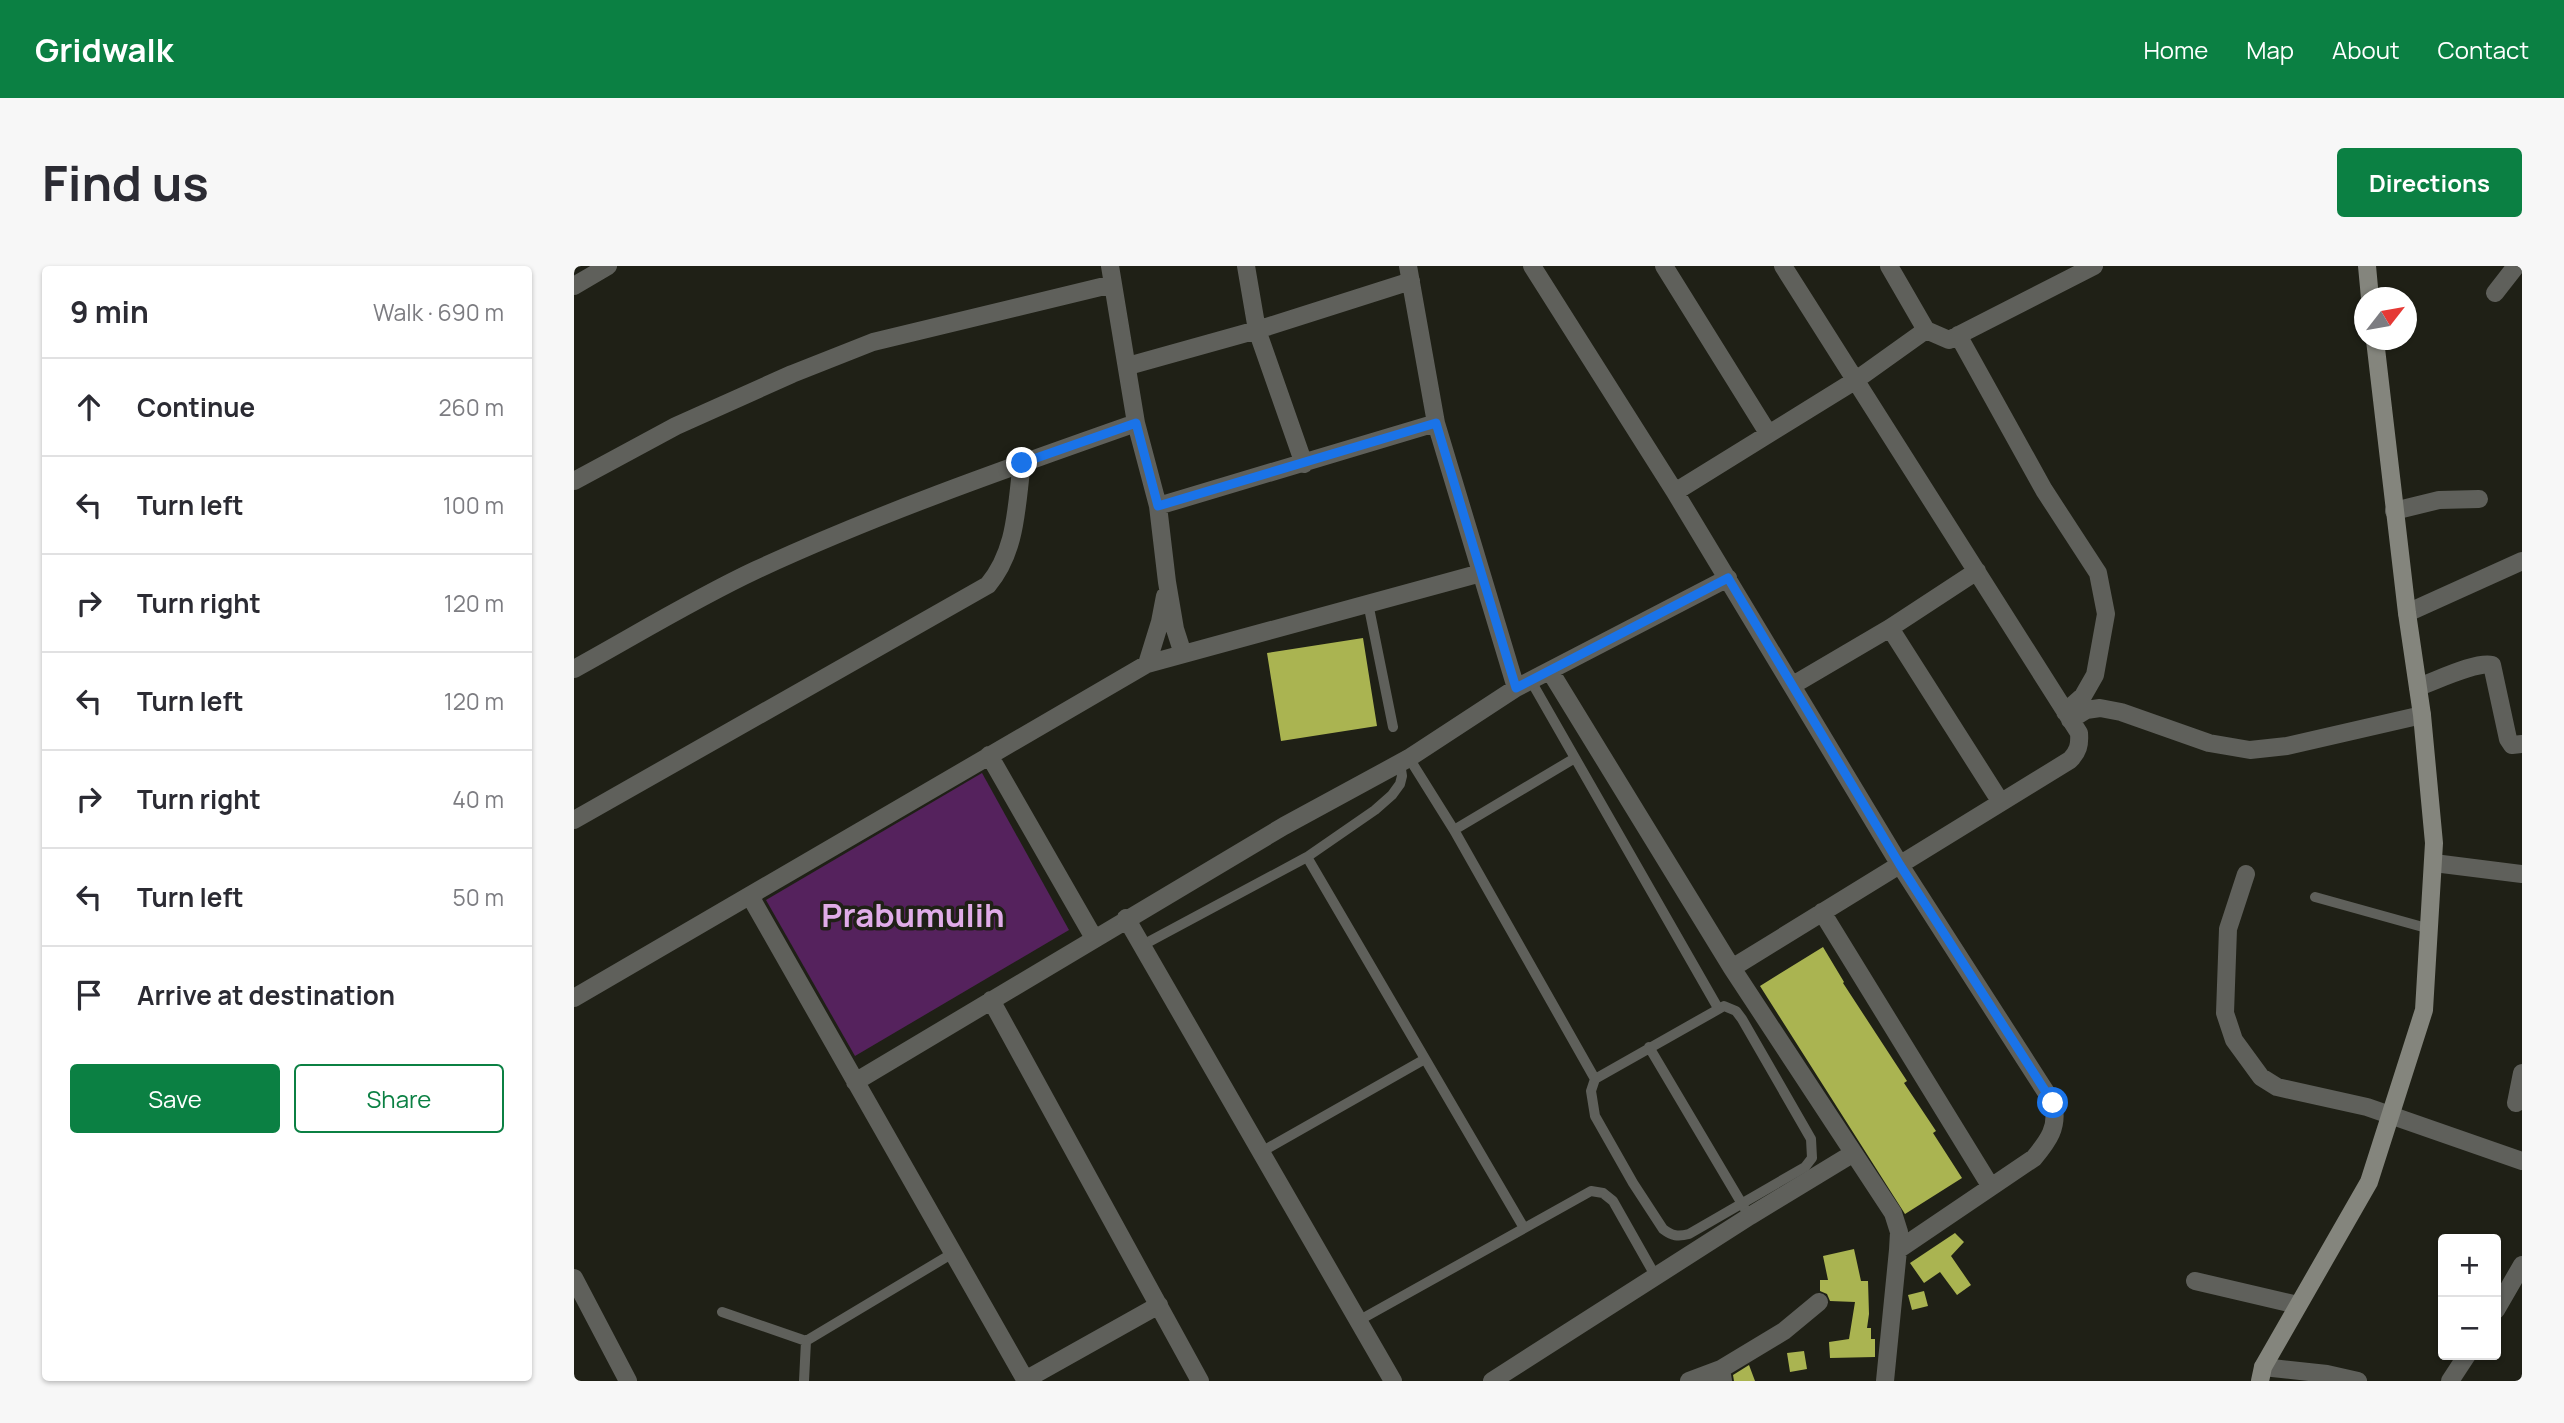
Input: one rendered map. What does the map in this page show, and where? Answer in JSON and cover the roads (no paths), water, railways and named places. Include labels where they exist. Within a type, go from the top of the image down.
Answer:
[{"type":"street","points":[[574,286],[608,266]]},
{"type":"street","points":[[1246,266],[1257,330],[1304,464]]},
{"type":"street","points":[[1532,266],[1728,578],[1900,865],[2053,1103],[2055,1125],[2049,1140],[2034,1158],[1898,1250]]},
{"type":"street","points":[[1664,266],[1768,433]]},
{"type":"street","points":[[1732,968],[2074,756],[2080,743],[2079,733],[1783,266]]},
{"type":"street","points":[[1889,266],[1926,330],[1950,340],[2094,266]]},
{"type":"street","points":[[2367,266],[2369,287]]},
{"type":"street","points":[[2495,293],[2516,266]]},
{"type":"street","points":[[1128,366],[1257,330],[1410,273],[1436,423],[1481,573],[1524,684]]},
{"type":"street","points":[[574,481],[676,426],[792,374],[873,342],[1111,275],[1136,423],[1158,506],[1175,629],[1183,654]]},
{"type":"street","points":[[1675,492],[1856,380],[1926,330]]},
{"type":"street","points":[[1958,335],[2044,490],[2098,573],[2106,614],[2095,675],[2068,716]]},
{"type":"street","points":[[2358,1381],[2327,1374],[2261,1374],[2369,1182],[2424,1010],[2434,863],[2422,715],[2407,613],[2376,350]]},
{"type":"street","points":[[574,669],[753,571],[835,535],[1022,463],[1136,423]]},
{"type":"street","points":[[1158,506],[1436,423]]},
{"type":"street","points":[[574,820],[988,585],[1002,569],[1011,548],[1022,463]]},
{"type":"street","points":[[2395,511],[2439,500],[2479,499]]},
{"type":"street","points":[[2407,613],[2522,561]]},
{"type":"street","points":[[1793,685],[1890,628],[1977,571]]},
{"type":"street","points":[[574,998],[1147,664],[1481,573]]},
{"type":"street","points":[[855,1082],[1126,918],[1284,826],[1404,761],[1524,684],[1728,578]]},
{"type":"street","points":[[1147,664],[1160,622],[1167,582]]},
{"type":"street","points":[[1890,628],[2000,801]]},
{"type":"street","points":[[2418,687],[2470,668],[2492,665],[2509,741],[2512,745],[2522,744]]},
{"type":"street","points":[[1550,671],[1732,968],[1893,1213],[1899,1232],[1885,1381]]},
{"type":"street","points":[[2068,716],[2100,708],[2121,712],[2209,743],[2250,750],[2287,746],[2422,715]]},
{"type":"street","points":[[989,755],[1094,937]]},
{"type":"street","points":[[2434,863],[2522,874]]},
{"type":"street","points":[[2246,874],[2228,929],[2225,1013],[2235,1040],[2262,1077],[2277,1087],[2390,1114],[2522,1161]]},
{"type":"street","points":[[750,896],[1026,1381],[1159,1305]]},
{"type":"street","points":[[1822,912],[1991,1187]]},
{"type":"street","points":[[1126,918],[1392,1381]]},
{"type":"street","points":[[991,1000],[1200,1381]]},
{"type":"street","points":[[2516,1103],[2522,1073]]},
{"type":"street","points":[[1492,1381],[1656,1277],[1746,1210],[1852,1154]]},
{"type":"street","points":[[2501,1301],[2522,1265]]},
{"type":"street","points":[[574,1278],[628,1381]]},
{"type":"street","points":[[2195,1281],[2298,1305]]},
{"type":"street","points":[[1689,1381],[1722,1375],[1784,1331],[1819,1302]]},
{"type":"street","points":[[2450,1381],[2464,1360]]},
{"type":"lane","points":[[1367,603],[1393,727]]},
{"type":"lane","points":[[1524,684],[1575,758],[1718,1008]]},
{"type":"lane","points":[[1454,830],[1575,758]]},
{"type":"lane","points":[[1404,761],[1454,830],[1595,1079]]},
{"type":"lane","points":[[1142,946],[1307,857],[1375,810],[1392,795],[1402,776],[1404,761]]},
{"type":"lane","points":[[1307,857],[1524,1228]]},
{"type":"lane","points":[[2315,897],[2430,929]]},
{"type":"lane","points":[[1730,1007],[1742,1019],[1814,1148],[1812,1158],[1805,1167],[1746,1210],[1680,1236],[1663,1229],[1633,1183],[1595,1116],[1591,1091],[1595,1079],[1718,1008],[1730,1007]]},
{"type":"lane","points":[[1649,1046],[1746,1210]]},
{"type":"lane","points":[[1261,1152],[1425,1059]]},
{"type":"lane","points":[[1359,1321],[1591,1191],[1603,1193],[1613,1201],[1656,1277]]},
{"type":"lane","points":[[722,1312],[806,1341],[953,1253]]},
{"type":"lane","points":[[804,1381],[806,1341]]},
{"type":"district","name":"Prabumulih","points":[[913,915]]}]
